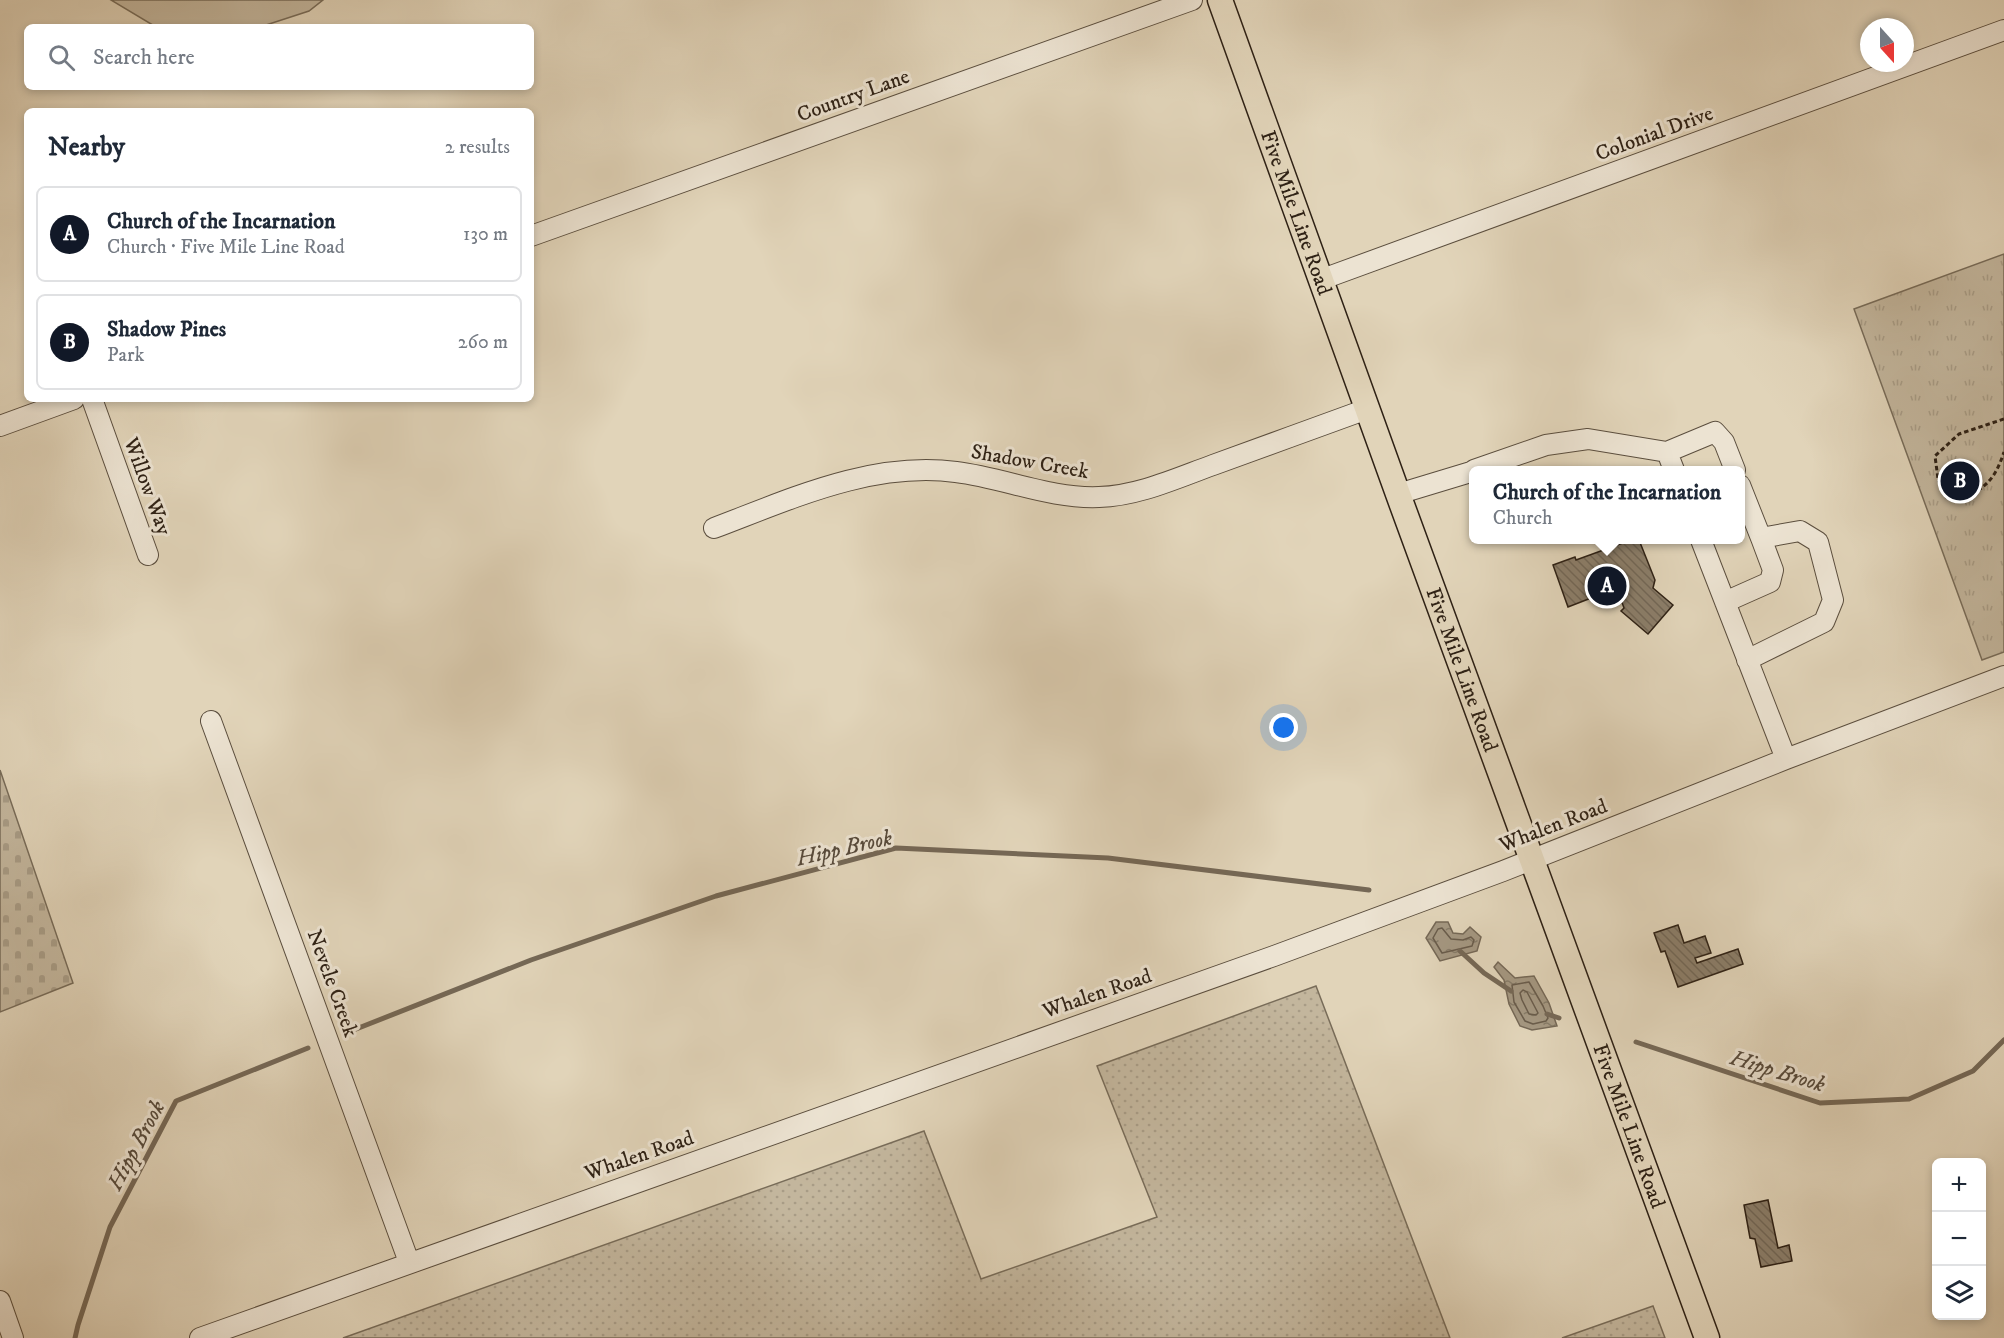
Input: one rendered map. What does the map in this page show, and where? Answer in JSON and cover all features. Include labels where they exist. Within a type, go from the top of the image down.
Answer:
[{"type":"main road","name":"Five Mile Line Road","points":[[1220,0],[1707,1338]]},
{"type":"street","name":"Country Lane","points":[[534,235],[1192,0]]},
{"type":"street","name":"Colonial Drive","points":[[1320,280],[2004,30]]},
{"type":"street","points":[[0,426],[67,402]]},
{"type":"street","name":"Willow Way","points":[[93,402],[148,555]]},
{"type":"street","name":"Shadow Creek","points":[[714,528],[824,487],[870,475],[913,471],[955,471],[1074,497],[1100,497],[1129,493],[1164,483],[1367,409]]},
{"type":"street","points":[[1488,466],[1546,445],[1588,440],[1667,452],[1715,432],[1724,442],[1733,466]]},
{"type":"street","points":[[1667,452],[1672,466]]},
{"type":"street","points":[[1398,494],[1469,473]]},
{"type":"street","points":[[1725,602],[1770,582],[1773,570],[1745,498]]},
{"type":"street","points":[[1747,660],[1824,622],[1833,600],[1818,542],[1800,531],[1761,538]]},
{"type":"street","points":[[1703,544],[1786,759]]},
{"type":"street","name":"Whalen Road","points":[[200,1338],[1274,956],[1533,859],[2004,676]]},
{"type":"street","name":"Nevele Creek","points":[[212,721],[409,1262]]},
{"type":"street","points":[[0,1301],[13,1338]]},
{"type":"path","points":[[2004,419],[1959,434],[1935,456],[1938,479],[1946,497],[1963,500],[1986,486],[2001,462],[2004,452]]},
{"type":"green space","points":[[111,0],[323,0],[309,11],[269,24],[151,24]]},
{"type":"green space","points":[[2004,254],[2004,652],[1982,660],[1854,309]]},
{"type":"green space","points":[[0,770],[73,983],[0,1012]]},
{"type":"green space","points":[[1316,986],[1450,1338],[343,1338],[924,1131],[981,1279],[1157,1217],[1097,1066]]},
{"type":"green space","points":[[1653,1306],[1665,1338],[1562,1338]]},
{"type":"water","points":[[1436,922],[1448,922],[1453,933],[1463,934],[1470,927],[1481,937],[1477,951],[1440,961],[1426,938]]},
{"type":"water","points":[[1498,962],[1515,978],[1534,976],[1549,1003],[1557,1026],[1532,1030],[1520,1026],[1509,1004],[1504,980],[1494,967]]},
{"type":"building","points":[[1620,544],[1641,544],[1655,580],[1653,588],[1673,605],[1648,634],[1621,611],[1624,608],[1616,586],[1568,607],[1553,565],[1575,557],[1576,560]]},
{"type":"building","points":[[1678,925],[1684,943],[1705,936],[1711,953],[1695,958],[1697,963],[1738,949],[1743,964],[1678,987],[1665,951],[1661,952],[1654,933]]},
{"type":"building","points":[[1768,1200],[1778,1248],[1789,1245],[1792,1261],[1761,1267],[1755,1239],[1750,1238],[1744,1205]]},
{"type":"waterway","name":"Hipp Brook","points":[[351,1031],[531,960],[716,896],[896,848],[1108,858],[1369,890]]},
{"type":"waterway","name":"Hipp Brook","points":[[1460,951],[1484,973],[1511,991]]},
{"type":"waterway","name":"Hipp Brook","points":[[1547,1014],[1559,1018]]},
{"type":"waterway","name":"Hipp Brook","points":[[1636,1042],[1820,1103],[1909,1099],[1973,1071],[2004,1040]]},
{"type":"waterway","name":"Hipp Brook","points":[[75,1338],[110,1227],[176,1101],[308,1048]]},
{"type":"place","name":"Shadow Pines","points":[[1960,481]]},
{"type":"place","name":"Church of the Incarnation","points":[[1607,586]]}]
